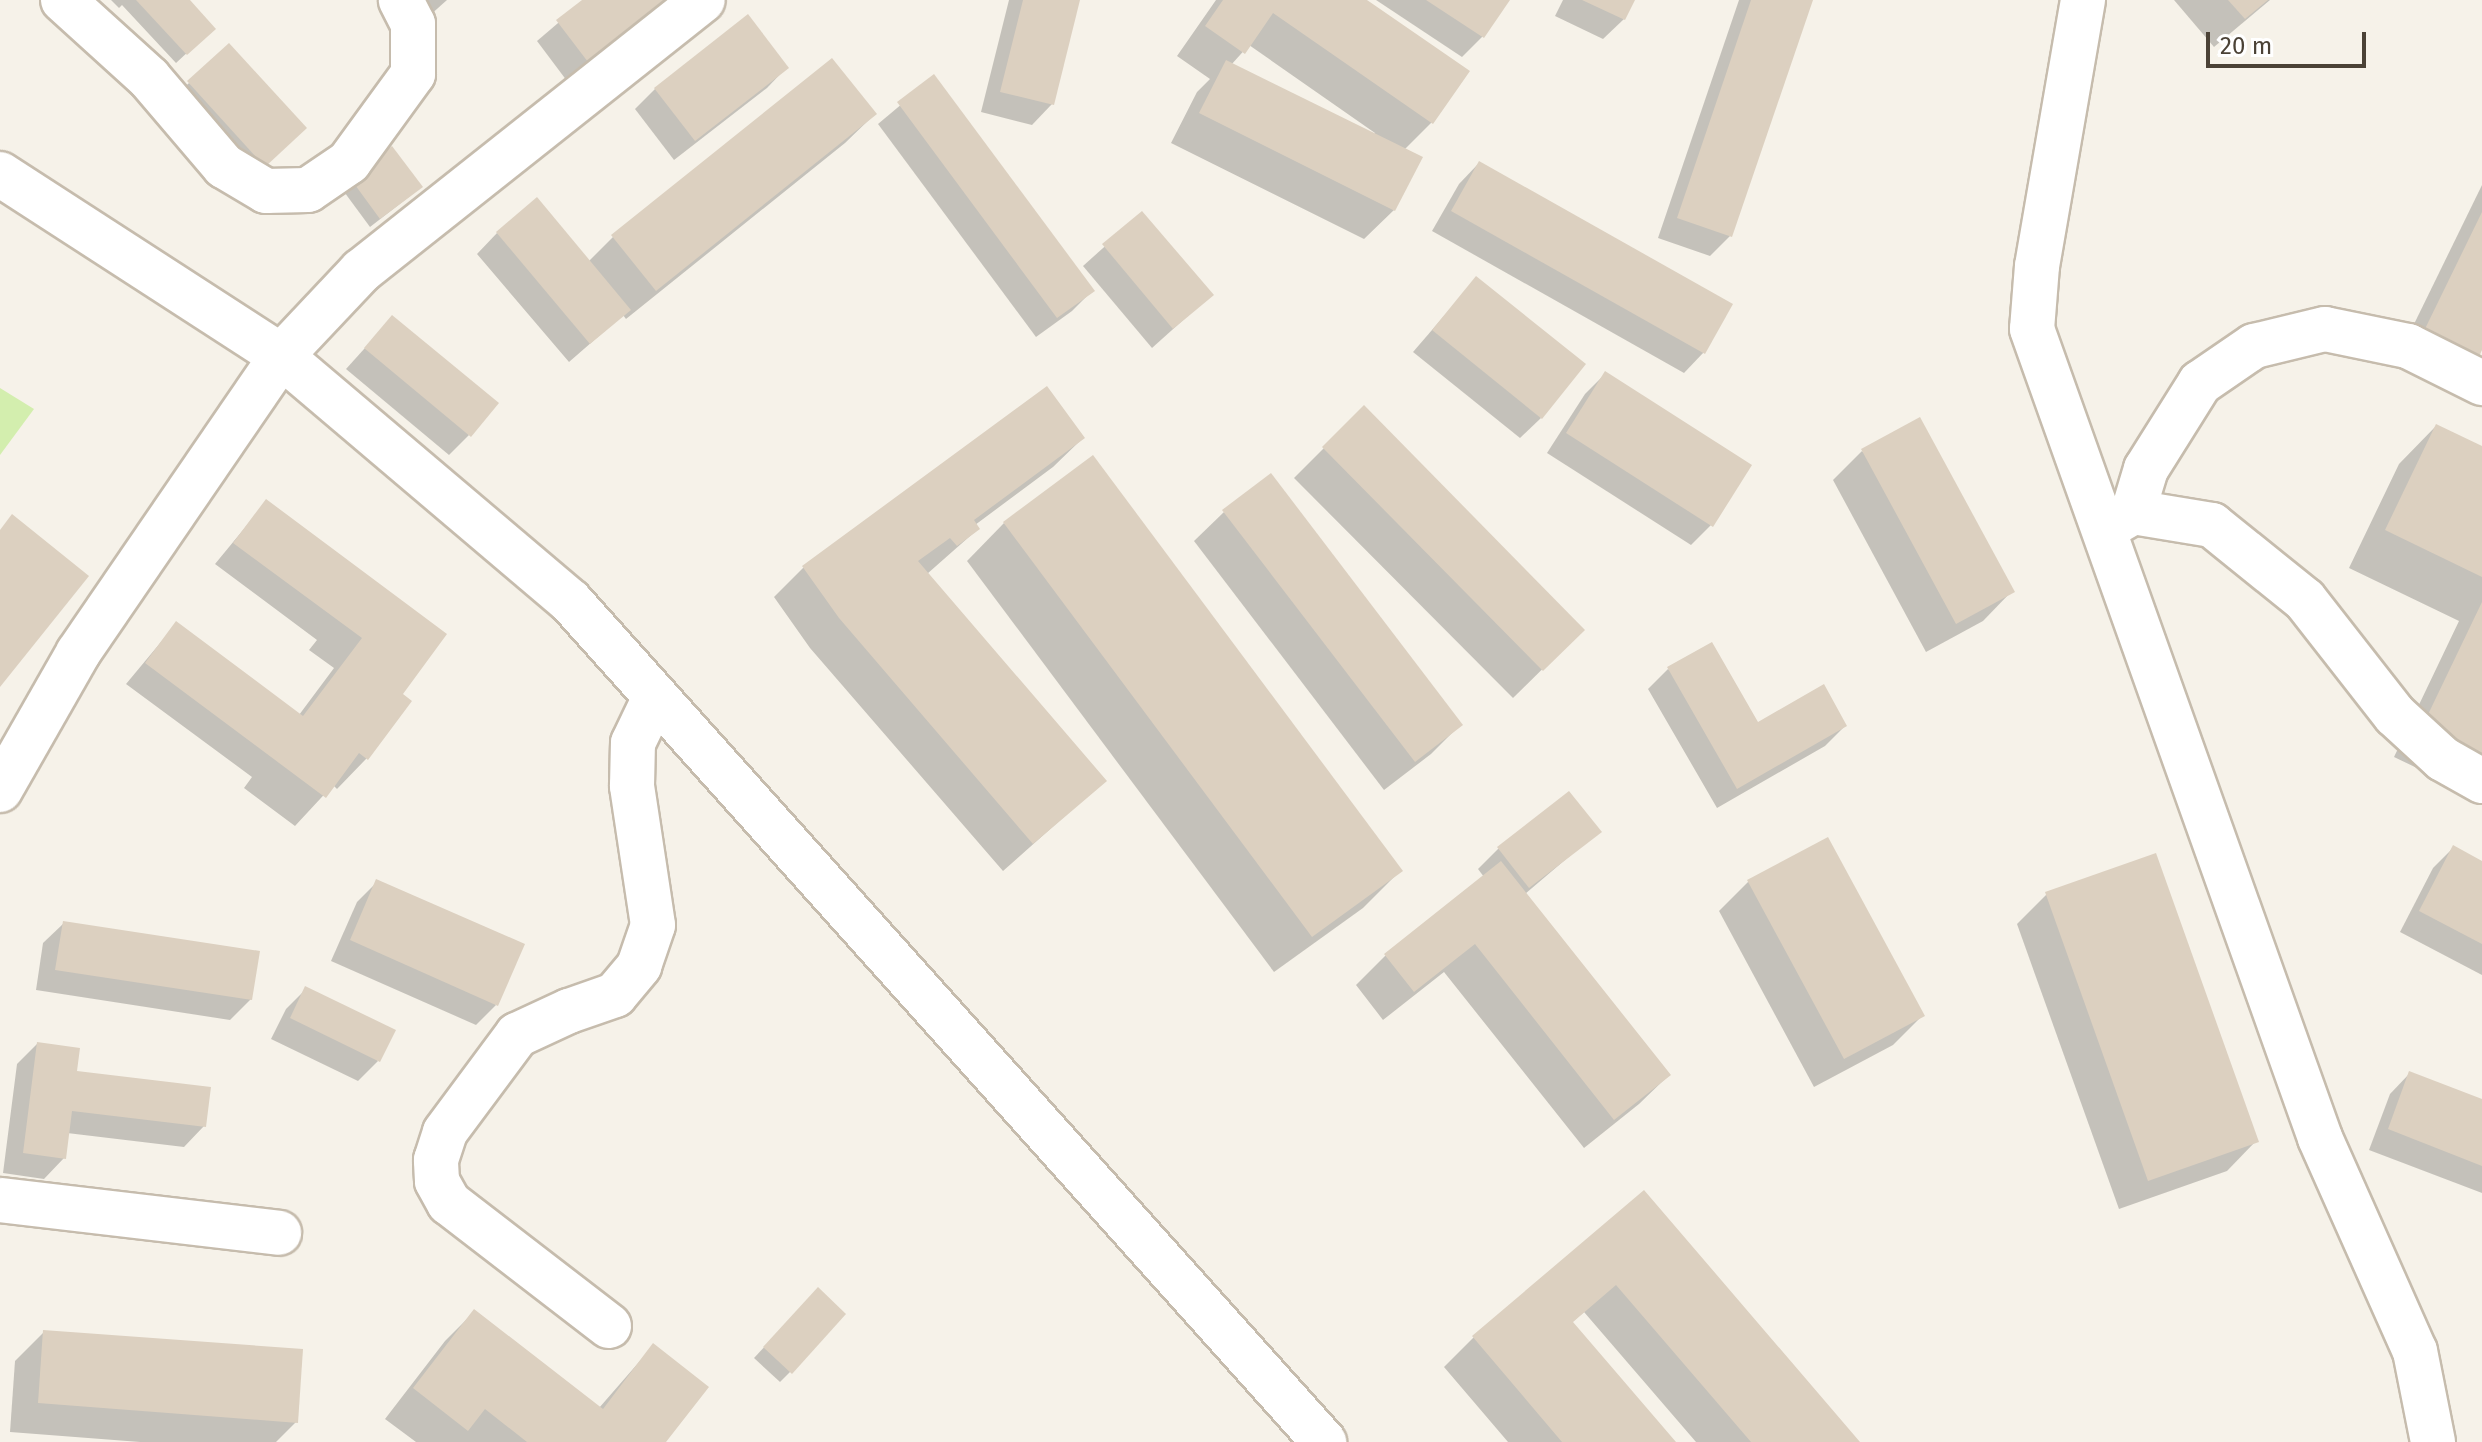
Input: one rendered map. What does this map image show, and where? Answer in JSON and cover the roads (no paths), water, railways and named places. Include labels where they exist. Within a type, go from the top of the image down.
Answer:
[{"type":"street","points":[[63,0],[149,78],[224,166],[266,191],[308,190],[349,162],[413,74],[413,24],[401,0]]},
{"type":"street","points":[[0,790],[78,653],[281,356],[361,271],[703,0]]},
{"type":"street","points":[[2083,0],[2037,266],[2032,329],[2118,520],[2320,1138],[2415,1351],[2433,1442]]},
{"type":"street","points":[[0,174],[281,356],[570,601],[1324,1442]]},
{"type":"street","points":[[2118,520],[2200,383],[2254,346],[2325,329],[2408,346],[2482,383]]},
{"type":"street","points":[[2118,520],[2212,525],[2305,600],[2395,715],[2443,759],[2482,781]]},
{"type":"street","points":[[609,1326],[449,1203],[437,1181],[436,1160],[445,1132],[517,1035],[569,1011],[615,995],[639,966],[653,925],[632,786],[633,743],[655,697]]},
{"type":"street","points":[[0,1200],[279,1233]]}]
